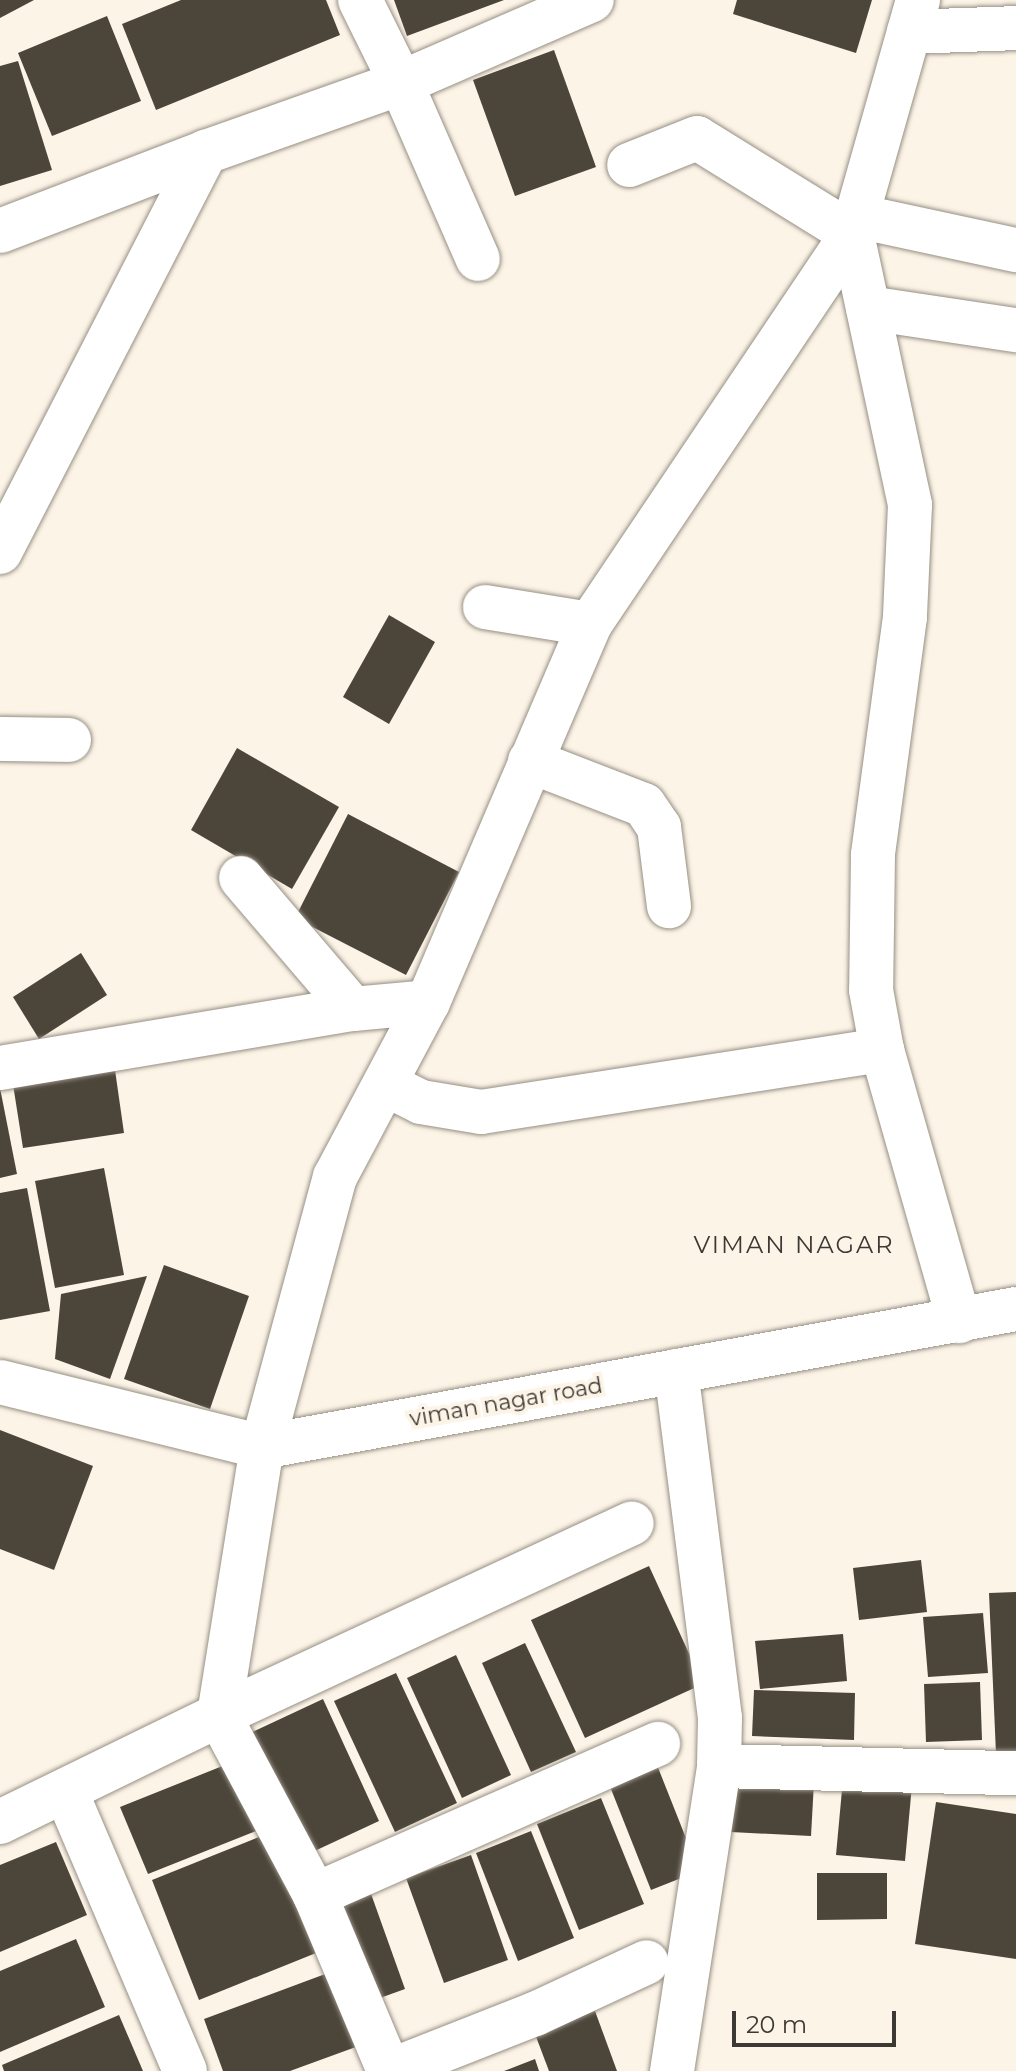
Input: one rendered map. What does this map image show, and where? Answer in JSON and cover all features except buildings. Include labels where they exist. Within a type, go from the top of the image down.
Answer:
[{"type":"street","points":[[360,0],[401,83],[478,259]]},
{"type":"street","points":[[0,231],[206,152],[401,83],[592,0]]},
{"type":"street","points":[[647,1962],[535,2014],[390,2071],[315,1895],[219,1715],[262,1447],[335,1177],[428,1002],[590,624],[854,225],[914,16],[1016,28]]},
{"type":"street","points":[[629,165],[697,138],[854,225],[1016,250]]},
{"type":"street","points":[[0,552],[206,152]]},
{"type":"street","points":[[854,225],[868,308],[910,505],[905,617],[873,855],[871,990],[882,1050],[959,1321]]},
{"type":"street","points":[[868,308],[1016,330]]},
{"type":"street","points":[[485,607],[590,624]]},
{"type":"street","points":[[0,739],[69,740]]},
{"type":"street","points":[[530,761],[644,805],[659,827],[669,906]]},
{"type":"street","points":[[241,878],[353,1009]]},
{"type":"street","points":[[0,1068],[353,1009],[428,1002]]},
{"type":"street","points":[[385,1084],[421,1102],[481,1112],[882,1050]]},
{"type":"street","name":"viman nagar road","points":[[0,1382],[262,1447],[1016,1309]]},
{"type":"street","points":[[672,2071],[719,1766],[720,1718],[676,1371]]},
{"type":"street","points":[[0,1822],[219,1715],[632,1523]]},
{"type":"street","points":[[315,1895],[658,1744]]},
{"type":"street","points":[[719,1766],[1016,1773]]},
{"type":"street","points":[[66,1792],[185,2071]]},
{"type":"district","name":"VIMAN NAGAR","points":[[794,1245]]}]
